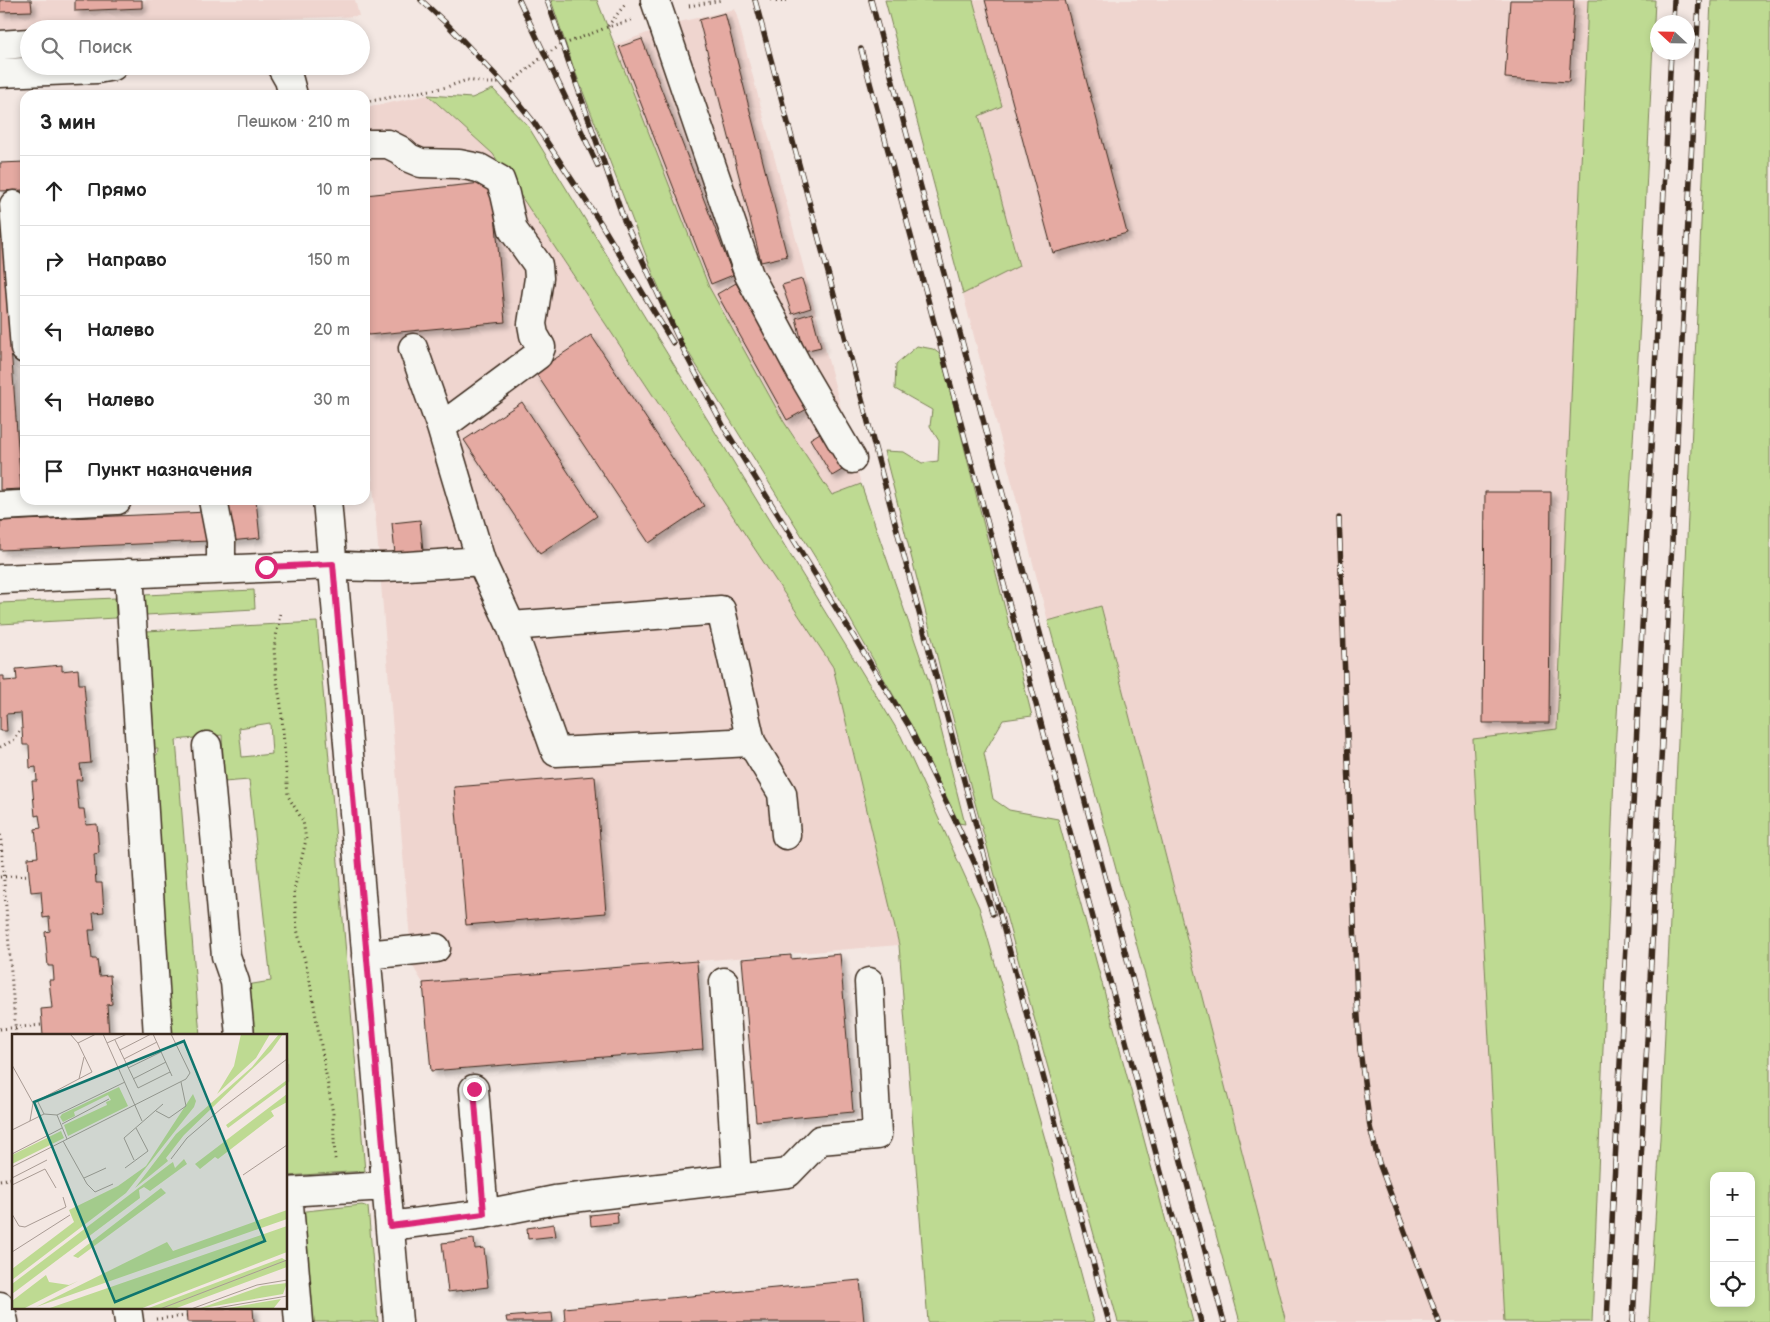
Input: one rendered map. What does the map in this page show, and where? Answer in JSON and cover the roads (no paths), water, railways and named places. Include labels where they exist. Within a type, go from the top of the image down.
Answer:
[{"type":"street","points":[[657,6],[749,274],[801,372],[852,459]]},
{"type":"street","points":[[0,45],[20,44]]},
{"type":"street","points":[[0,73],[20,72]]},
{"type":"street","points":[[286,75],[292,90]]},
{"type":"street","points":[[370,144],[388,144],[400,150],[408,158],[420,163],[459,164],[479,168],[500,180],[513,230],[538,264],[539,278],[532,324],[534,335],[540,347],[538,355],[441,427]]},
{"type":"street","points":[[13,205],[20,289]]},
{"type":"street","points":[[413,348],[441,427],[481,561],[511,626],[556,752],[751,742]]},
{"type":"street","points":[[0,506],[20,504]]},
{"type":"street","points":[[214,505],[221,541],[221,569]]},
{"type":"street","points":[[327,505],[398,1322]]},
{"type":"street","points":[[0,579],[333,564],[379,568],[481,561]]},
{"type":"street","points":[[130,573],[158,1034]]},
{"type":"street","points":[[511,626],[721,610],[751,742],[782,793],[786,835]]},
{"type":"street","points":[[208,746],[226,956],[235,982],[240,1034]]},
{"type":"street","points":[[366,955],[436,948]]},
{"type":"street","points":[[724,982],[737,1178]]},
{"type":"street","points":[[390,1226],[484,1214],[555,1200],[788,1173],[820,1140],[877,1135],[869,982]]},
{"type":"street","points":[[474,1089],[484,1214]]},
{"type":"street","points":[[288,1192],[386,1186]]},
{"type":"street","points":[[288,1203],[299,1322]]},
{"type":"street","points":[[0,1306],[4,1322]]},
{"type":"railway","points":[[421,0],[447,24],[502,82],[533,121],[600,222],[673,343]]},
{"type":"railway","points":[[519,0],[598,166]]},
{"type":"railway","points":[[547,0],[624,220],[686,355],[725,429],[909,726],[976,866],[993,914]]},
{"type":"railway","points":[[755,0],[1109,1322]]},
{"type":"railway","points":[[871,0],[1224,1322]]},
{"type":"railway","points":[[1673,15],[1674,0]]},
{"type":"railway","points":[[1633,1322],[1699,0]]},
{"type":"railway","points":[[861,49],[1201,1322]]},
{"type":"railway","points":[[1607,1322],[1671,60]]},
{"type":"railway","points":[[1339,518],[1360,1050],[1370,1127],[1379,1163],[1439,1322]]}]
